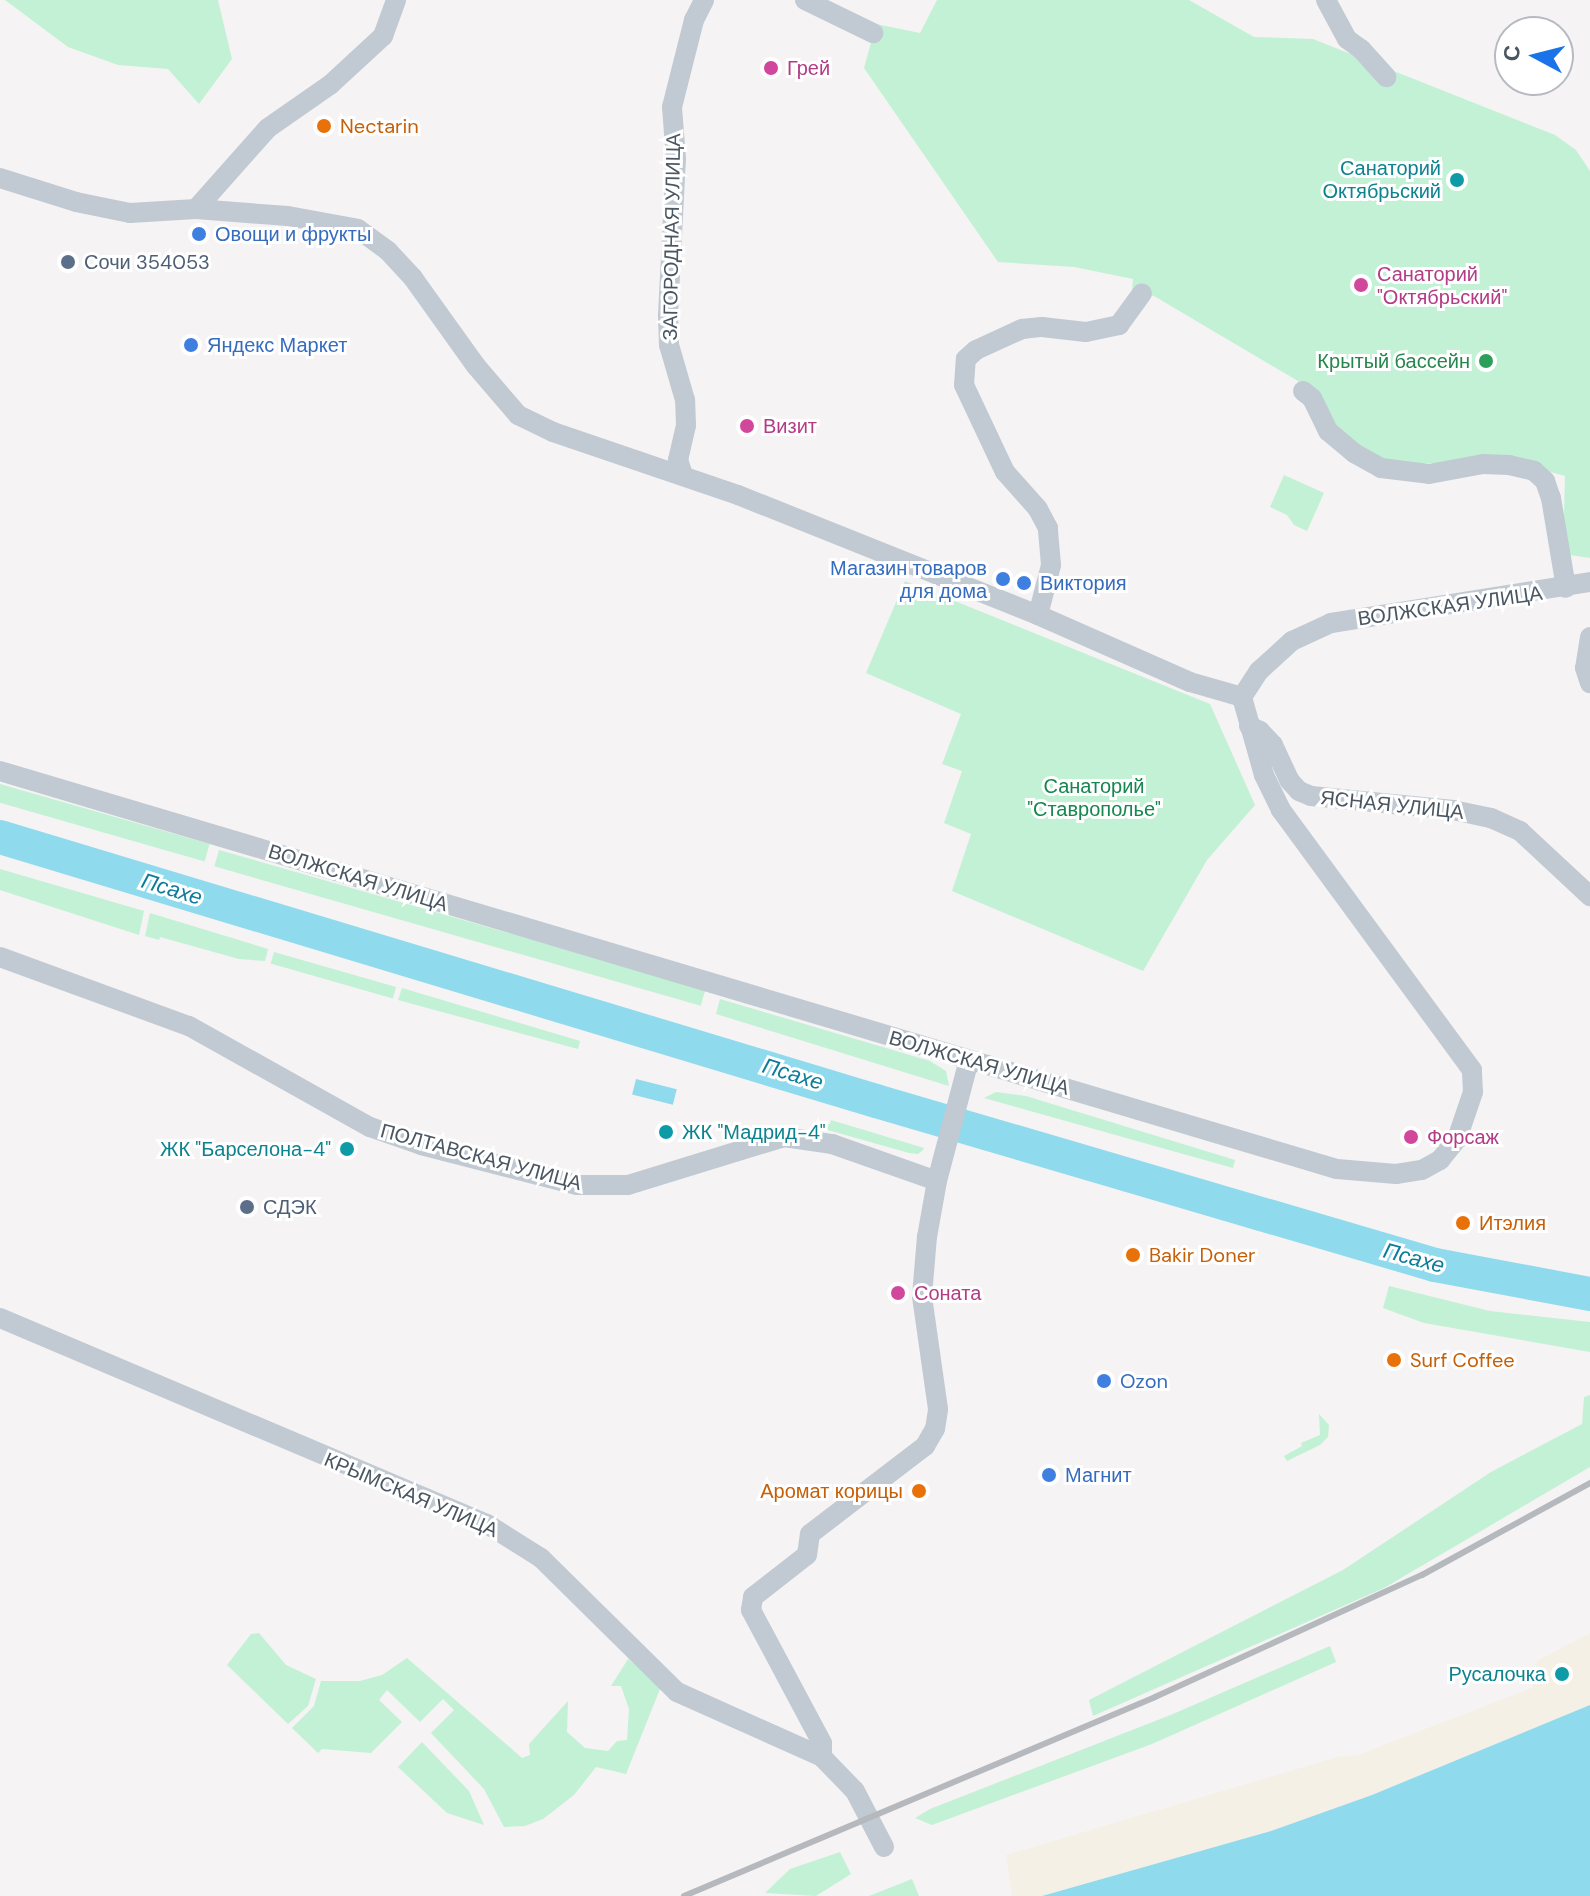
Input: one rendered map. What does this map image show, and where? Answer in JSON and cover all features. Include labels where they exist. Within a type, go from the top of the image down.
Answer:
[{"type":"street","points":[[196,209],[268,128],[331,84],[383,36],[396,0]]},
{"type":"street","name":"ЗАГОРОДНАЯ УЛИЦА","points":[[683,475],[678,460],[686,425],[685,400],[669,345],[668,315],[676,159],[672,107],[694,20],[704,0]]},
{"type":"street","points":[[805,0],[873,33]]},
{"type":"street","points":[[1326,0],[1347,39],[1361,49],[1386,77]]},
{"type":"street","points":[[0,178],[76,202],[130,213],[196,209],[288,216],[358,229],[388,251],[413,278],[476,366],[518,415],[553,432],[683,475],[1038,615],[1190,682],[1242,697]]},
{"type":"street","points":[[1038,615],[1051,565],[1048,528],[1038,509],[1005,472],[964,385],[966,359],[976,350],[1022,329],[1042,327],[1086,332],[1119,325],[1142,293]]},
{"type":"street","points":[[1303,391],[1312,398],[1328,431],[1354,453],[1381,468],[1429,474],[1483,464],[1509,465],[1534,471],[1545,481],[1551,498],[1566,588]]},
{"type":"street","name":"ВОЛЖСКАЯ УЛИЦА","points":[[0,771],[1337,1169],[1396,1174],[1422,1170],[1440,1160],[1457,1139],[1469,1113],[1473,1092],[1472,1070],[1281,810],[1264,775],[1242,697],[1259,671],[1292,641],[1331,623],[1590,582]]},
{"type":"street","points":[[1590,637],[1585,668],[1590,683]]},
{"type":"street","name":"ЯСНАЯ УЛИЦА","points":[[1249,726],[1260,731],[1273,745],[1289,780],[1299,791],[1311,796],[1453,810],[1491,818],[1520,831],[1590,896]]},
{"type":"street","name":"ПОЛТАВСКАЯ УЛИЦА","points":[[0,957],[189,1026],[370,1127],[421,1145],[577,1185],[628,1185],[784,1137],[832,1144],[937,1181]]},
{"type":"street","name":"КРЫМСКАЯ УЛИЦА","points":[[822,1757],[822,1743],[751,1610],[753,1597],[807,1555],[810,1534],[925,1446],[935,1429],[938,1409],[922,1296],[927,1237],[937,1181],[969,1060]]},
{"type":"street","name":"КРЫМСКАЯ УЛИЦА","points":[[0,1318],[487,1524],[541,1558],[677,1692],[822,1757],[855,1791],[884,1847]]},
{"type":"green space","points":[[5,0],[218,0],[232,59],[199,104],[168,69],[118,65],[68,47]]},
{"type":"green space","name":"Санаторий \"Октябрьский\"","points":[[937,0],[1189,0],[1254,37],[1313,39],[1555,135],[1576,150],[1590,171],[1590,558],[1563,554],[1565,476],[1512,461],[1398,464],[1364,451],[1334,426],[1316,394],[1298,381],[1154,296],[1132,291],[1133,279],[1074,267],[998,262],[864,68],[876,24],[920,33]]},
{"type":"green space","points":[[1284,475],[1324,493],[1307,531],[1294,525],[1287,515],[1270,507]]},
{"type":"green space","name":"Санаторий \"Ставрополье\"","points":[[905,581],[1210,704],[1255,805],[1207,860],[1143,971],[952,891],[971,834],[944,823],[962,771],[942,764],[961,714],[866,673]]},
{"type":"green space","points":[[0,784],[210,844],[205,861],[0,803]]},
{"type":"green space","points":[[219,850],[705,989],[701,1006],[214,866]]},
{"type":"green space","points":[[0,869],[144,911],[139,935],[0,890]]},
{"type":"green space","points":[[150,913],[268,949],[265,961],[239,959],[160,937],[159,940],[145,936]]},
{"type":"green space","points":[[274,952],[396,987],[393,999],[271,964]]},
{"type":"green space","points":[[402,988],[580,1041],[578,1049],[398,1000]]},
{"type":"green space","points":[[720,999],[930,1061],[946,1071],[949,1086],[716,1014]]},
{"type":"green space","points":[[996,1092],[1026,1096],[1235,1160],[1233,1168],[984,1098]]},
{"type":"green space","points":[[831,1120],[924,1148],[918,1154],[909,1153],[810,1125],[830,1124]]},
{"type":"green space","points":[[1389,1286],[1490,1311],[1590,1322],[1590,1352],[1424,1323],[1383,1308]]},
{"type":"green space","points":[[1590,1395],[1590,1467],[1384,1588],[1093,1716],[1089,1700],[1343,1570],[1491,1472],[1582,1424],[1584,1397]]},
{"type":"green space","points":[[1319,1414],[1329,1425],[1328,1437],[1320,1445],[1287,1461],[1284,1456],[1302,1446],[1301,1443],[1320,1435]]},
{"type":"green space","points":[[259,1633],[286,1665],[316,1679],[308,1706],[288,1724],[227,1665],[251,1634]]},
{"type":"green space","points":[[1330,1646],[1336,1662],[1152,1744],[932,1825],[915,1818],[930,1809],[1173,1714]]},
{"type":"green space","points":[[407,1658],[522,1758],[530,1755],[529,1744],[568,1701],[567,1732],[585,1748],[608,1751],[617,1741],[627,1740],[629,1709],[621,1686],[611,1686],[628,1659],[662,1684],[626,1774],[596,1767],[574,1795],[543,1819],[525,1826],[504,1827],[484,1789],[431,1733],[454,1710],[443,1699],[420,1722],[387,1690],[379,1700],[402,1722],[371,1753],[322,1749],[318,1753],[292,1728],[314,1706],[321,1681],[360,1681],[382,1675]]},
{"type":"green space","points":[[422,1742],[469,1791],[484,1825],[447,1813],[398,1767]]},
{"type":"green space","points":[[840,1852],[851,1874],[816,1896],[765,1893],[790,1869]]},
{"type":"green space","points":[[912,1879],[919,1896],[869,1896]]},
{"type":"sand","points":[[1590,1633],[1590,1705],[1372,1795],[1271,1831],[1042,1896],[1012,1896],[1006,1855],[1338,1757],[1358,1755],[1532,1688],[1537,1661]]},
{"type":"water","points":[[636,1079],[677,1089],[673,1105],[632,1095]]},
{"type":"water","points":[[1590,1705],[1590,1896],[1042,1896],[1271,1831],[1372,1795]]},
{"type":"waterway","name":"Псахе","points":[[0,837],[876,1101],[1435,1265],[1590,1294]]},
{"type":"railway","points":[[684,1896],[1155,1697],[1422,1575],[1590,1483]]},
{"type":"place","name":"Грей","points":[[771,68]]},
{"type":"place","name":"Nectarin","points":[[324,126]]},
{"type":"place","name":"Санаторий Октябрьский","points":[[1457,180]]},
{"type":"place","name":"Овощи и фрукты","points":[[199,234]]},
{"type":"place","name":"Сочи 354053","points":[[68,262]]},
{"type":"place","name":"Санаторий \"Октябрьский\"","points":[[1361,285]]},
{"type":"place","name":"Яндекс Маркет","points":[[191,345]]},
{"type":"place","name":"Крытый бассейн","points":[[1486,361]]},
{"type":"place","name":"Визит","points":[[747,426]]},
{"type":"place","name":"Магазин товаров для дома","points":[[1003,579]]},
{"type":"place","name":"Виктория","points":[[1024,583]]},
{"type":"place","name":"ЖК \"Мадрид-4\"","points":[[666,1132]]},
{"type":"place","name":"Форсаж","points":[[1411,1137]]},
{"type":"place","name":"ЖК \"Барселона-4\"","points":[[347,1149]]},
{"type":"place","name":"СДЭК","points":[[247,1207]]},
{"type":"place","name":"Итэлия","points":[[1463,1223]]},
{"type":"place","name":"Bakir Doner","points":[[1133,1255]]},
{"type":"place","name":"Соната","points":[[898,1293]]},
{"type":"place","name":"Surf Coffee","points":[[1394,1360]]},
{"type":"place","name":"Ozon","points":[[1104,1381]]},
{"type":"place","name":"Магнит","points":[[1049,1475]]},
{"type":"place","name":"Аромат корицы","points":[[919,1491]]},
{"type":"place","name":"Русалочка","points":[[1562,1674]]}]
